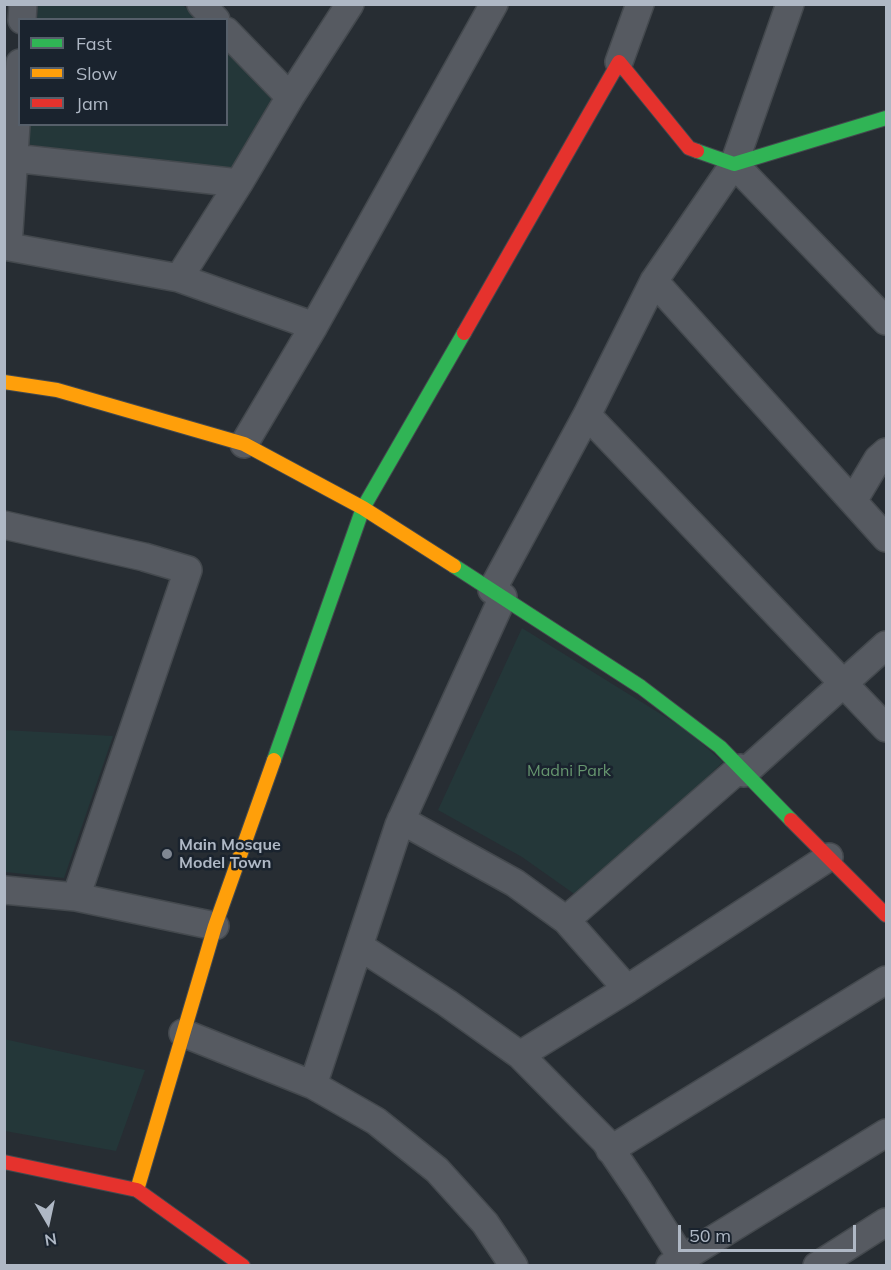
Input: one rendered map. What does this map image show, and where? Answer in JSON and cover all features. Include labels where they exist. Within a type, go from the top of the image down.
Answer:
[{"type":"street","points":[[201,4],[214,18]]},
{"type":"street","points":[[179,278],[350,4]]},
{"type":"street","points":[[244,444],[314,326],[495,4]]},
{"type":"street","points":[[137,1190],[215,926],[363,508],[619,62],[640,4]]},
{"type":"street","points":[[313,1084],[401,820],[497,593],[654,281],[734,164],[790,4]]},
{"type":"street","points":[[228,33],[290,97]]},
{"type":"street","points":[[619,62],[689,148],[734,164],[886,321]]},
{"type":"street","points":[[18,90],[6,246],[179,278],[314,326]]},
{"type":"street","points":[[734,164],[886,118]]},
{"type":"street","points":[[13,158],[239,183]]},
{"type":"street","points":[[654,281],[886,538]]},
{"type":"street","points":[[4,382],[57,390],[244,444],[363,508],[641,687],[720,747],[886,915]]},
{"type":"street","points":[[587,415],[886,728]]},
{"type":"street","points":[[853,501],[878,459],[886,452]]},
{"type":"street","points":[[4,525],[188,570],[76,897]]},
{"type":"street","points":[[566,920],[886,645]]},
{"type":"street","points":[[401,820],[515,883],[566,920],[627,988]]},
{"type":"street","points":[[520,1055],[829,857]]},
{"type":"street","points":[[4,890],[76,897],[215,926]]},
{"type":"street","points":[[359,946],[447,1003],[520,1055],[604,1142],[639,1191],[676,1262],[886,1133]]},
{"type":"street","points":[[610,1150],[886,980]]},
{"type":"street","points":[[183,1033],[313,1084],[376,1121],[437,1170],[485,1223],[514,1266]]},
{"type":"street","points":[[4,1162],[137,1190],[243,1266]]},
{"type":"street","points":[[817,1266],[886,1222]]},
{"type":"green space","points":[[38,4],[183,5],[196,18],[37,18]]},
{"type":"green space","points":[[228,52],[273,101],[237,175],[26,144],[28,126],[228,126]]},
{"type":"green space","name":"Madni Park","points":[[522,628],[685,729],[723,762],[580,898],[522,857],[438,810]]},
{"type":"green space","points":[[5,730],[113,736],[64,878],[5,872]]},
{"type":"green space","points":[[4,1039],[145,1070],[116,1151],[5,1131]]},
{"type":"traffic: fast","points":[[697,151],[734,164],[886,118]]},
{"type":"traffic: fast","points":[[274,760],[363,508],[464,333]]},
{"type":"traffic: fast","points":[[454,566],[641,687],[720,747],[791,820]]},
{"type":"traffic: slow","points":[[4,382],[57,390],[244,444],[363,508],[454,566]]},
{"type":"traffic: slow","points":[[137,1190],[215,926],[274,760]]},
{"type":"traffic: jam","points":[[464,333],[619,62],[689,148],[697,151]]},
{"type":"traffic: jam","points":[[791,820],[886,915]]},
{"type":"traffic: jam","points":[[4,1162],[137,1190],[243,1266]]},
{"type":"place","name":"Main Mosque Model Town","points":[[167,854]]}]
